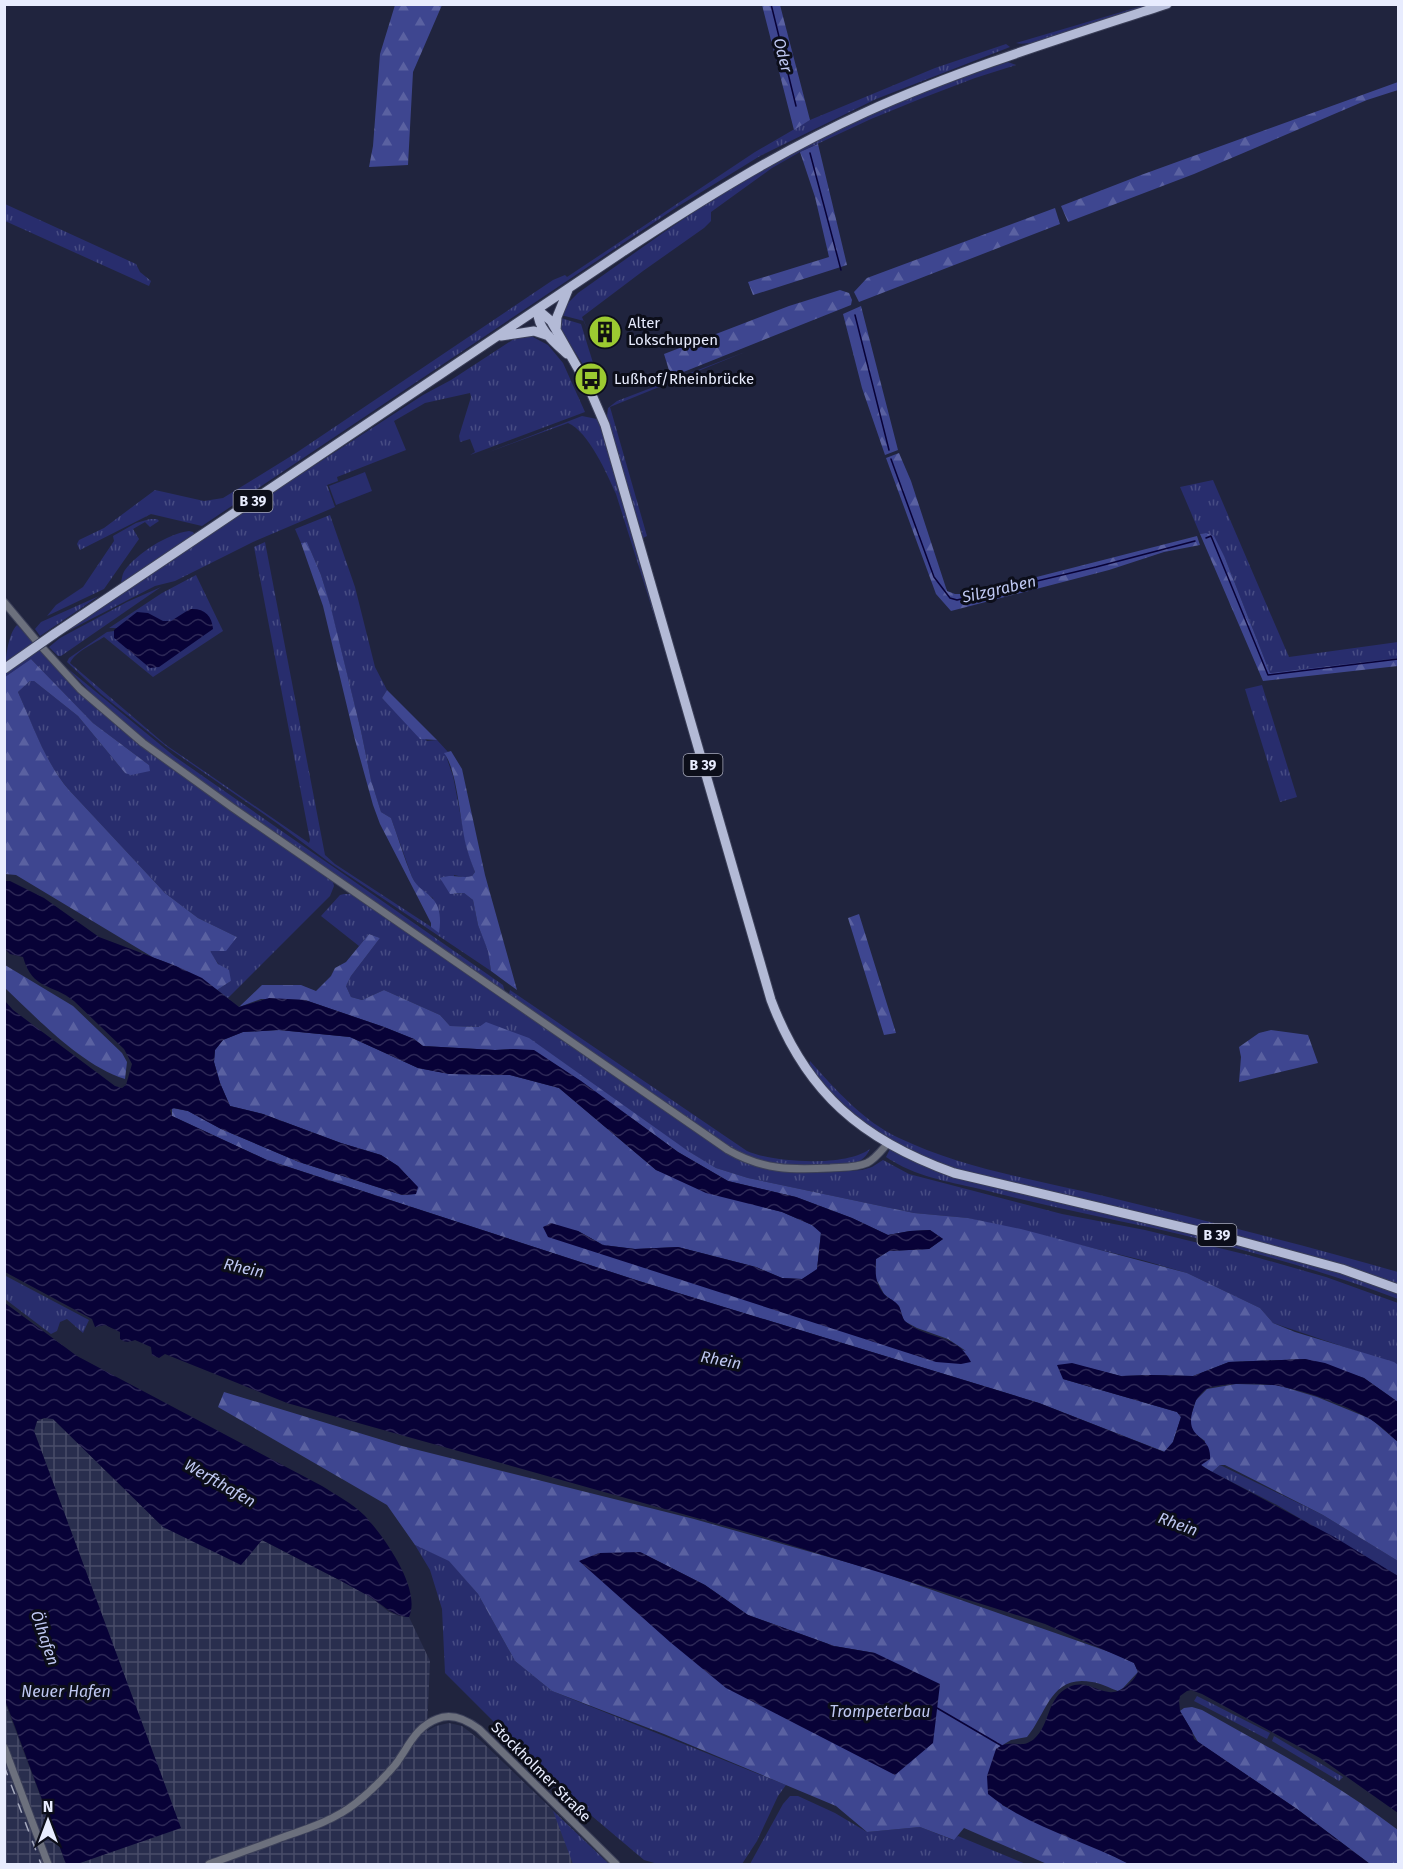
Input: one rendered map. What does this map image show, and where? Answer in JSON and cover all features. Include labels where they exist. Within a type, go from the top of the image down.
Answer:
[{"type":"main road","points":[[538,310],[714,193],[841,123],[925,87],[1167,4]]},
{"type":"main road","points":[[553,334],[568,290]]},
{"type":"main road","name":"B 39","points":[[538,310],[538,320],[553,334],[568,355],[594,399],[608,434],[778,1019],[794,1052],[817,1084],[835,1104],[887,1144],[954,1173],[1228,1238],[1342,1269],[1398,1288]]},
{"type":"main road","name":"B 39","points":[[4,669],[538,310]]},
{"type":"main road","name":"B 39","points":[[499,336],[534,331],[553,334]]},
{"type":"street","points":[[4,602],[64,672],[143,743],[233,808],[721,1146],[758,1164],[799,1169],[864,1164],[879,1154],[887,1144]]},
{"type":"street","name":"Stockholmer Straße","points":[[209,1864],[341,1814],[386,1776],[416,1732],[438,1718],[460,1718],[479,1729],[616,1864]]},
{"type":"street","points":[[4,1747],[48,1864]]},
{"type":"shaded area","points":[[48,1417],[53,1419],[163,1527],[262,1540],[368,1595],[389,1612],[409,1617],[430,1661],[427,1731],[449,1723],[462,1726],[480,1740],[609,1864],[77,1864],[180,1827],[34,1431],[37,1421]]},
{"type":"shaded area","points":[[4,1700],[44,1806],[66,1864],[5,1864]]},
{"type":"green space","points":[[395,5],[442,5],[413,72],[408,165],[369,167],[373,146],[380,54]]},
{"type":"green space","points":[[762,5],[780,5],[810,120],[794,130]]},
{"type":"green space","points":[[1145,5],[1156,5],[1063,36],[1043,41],[1016,43]]},
{"type":"green space","points":[[1006,44],[1010,47],[876,99],[760,156],[677,207],[202,526],[151,514],[80,550],[77,544],[79,540],[104,528],[155,490],[204,501],[223,498],[296,453],[553,280],[565,275],[567,277],[755,152],[810,120],[935,68]]},
{"type":"green space","points":[[1008,62],[1016,65],[975,78],[871,119],[800,152],[772,168],[711,212],[711,221],[704,228],[582,317],[584,321],[561,315],[578,293],[695,211],[768,166],[855,122],[916,96]]},
{"type":"green space","points":[[1398,82],[1398,90],[1367,100],[1194,174],[1068,222],[1061,206],[1141,175]]},
{"type":"green space","points":[[818,144],[847,265],[753,295],[748,282],[829,257],[815,197],[800,152]]},
{"type":"green space","points":[[5,204],[136,264],[140,272],[151,281],[149,286],[5,221]]},
{"type":"green space","points":[[1055,208],[1060,224],[859,302],[854,292],[867,278]]},
{"type":"green space","points":[[840,290],[849,293],[852,300],[851,305],[671,377],[664,354],[789,306]]},
{"type":"green space","points":[[861,306],[898,450],[885,455],[862,388],[843,314]]},
{"type":"green space","points":[[561,318],[581,324],[594,366],[587,371],[561,330]]},
{"type":"green space","points":[[532,334],[533,337],[548,345],[563,363],[585,412],[470,455],[475,452],[470,439],[460,442],[459,436],[471,397],[470,393],[425,403],[394,421],[406,450],[337,477],[338,481],[327,485],[335,507],[253,542],[175,581],[155,586],[64,633],[246,510],[423,395],[451,380],[514,339]]},
{"type":"green space","points":[[745,352],[610,407],[647,536],[643,538],[607,416],[608,408],[617,401]]},
{"type":"green space","points":[[582,416],[597,419],[602,430],[677,688],[616,494],[596,454],[583,435],[568,423],[489,452]]},
{"type":"green space","points":[[899,453],[911,481],[947,591],[955,594],[970,594],[1197,536],[1200,545],[1164,552],[1109,570],[951,611],[936,594],[886,458]]},
{"type":"green space","points":[[365,472],[372,491],[336,505],[329,486]]},
{"type":"green space","points":[[1213,480],[1289,657],[1398,642],[1398,658],[1270,673],[1225,558],[1206,533],[1200,534],[1180,487]]},
{"type":"green space","points":[[330,515],[355,587],[375,667],[387,690],[382,698],[427,741],[437,740],[448,752],[445,753],[453,776],[467,849],[475,872],[467,878],[454,875],[454,894],[464,893],[473,900],[478,925],[488,950],[491,971],[330,863],[167,747],[101,694],[67,662],[69,658],[107,632],[121,630],[109,628],[162,593],[196,575],[223,631],[153,677],[104,637],[80,652],[70,663],[166,745],[309,843],[254,547],[265,542],[325,855],[335,864],[439,932],[433,898],[419,889],[412,877],[391,818],[381,812],[371,780],[361,731],[321,575],[307,542],[301,543],[295,529]]},
{"type":"green space","points":[[150,519],[159,521],[150,527],[145,522],[133,529],[139,539],[104,589],[47,616],[56,605],[83,587],[114,541],[113,536],[136,523]]},
{"type":"green space","points":[[189,531],[195,535],[121,583],[125,570],[145,551],[163,540]]},
{"type":"green space","points":[[1206,533],[1214,536],[1225,558],[1270,673],[1398,658],[1398,666],[1263,681],[1200,534]]},
{"type":"green space","points":[[307,542],[321,575],[331,608],[371,780],[381,812],[391,818],[414,881],[437,905],[440,919],[439,933],[431,927],[380,824],[373,805],[323,606],[301,543]]},
{"type":"green space","points":[[161,587],[61,656],[49,647],[60,638],[127,602]]},
{"type":"green space","points":[[99,596],[40,636],[35,629],[41,622]]},
{"type":"green space","points":[[17,625],[82,695],[126,734],[333,882],[334,886],[330,896],[228,998],[217,990],[231,981],[209,951],[237,937],[198,918],[165,893],[69,790],[46,756],[18,692],[30,681],[34,681],[78,716],[125,773],[149,765],[93,723],[31,659],[5,677],[9,642]]},
{"type":"green space","points":[[31,659],[93,723],[149,765],[150,771],[131,775],[125,773],[78,716],[34,681],[30,681],[18,692],[46,755],[69,790],[165,893],[198,918],[237,937],[226,951],[210,951],[218,964],[229,970],[231,981],[217,990],[187,971],[154,958],[16,875],[5,874],[5,677]]},
{"type":"green space","points":[[67,668],[174,756],[503,985],[505,992],[164,755],[96,698]]},
{"type":"green space","points":[[1262,685],[1297,797],[1280,802],[1245,689]]},
{"type":"green space","points":[[387,690],[437,740],[420,739],[382,698]]},
{"type":"green space","points":[[451,751],[462,769],[485,875],[517,990],[491,971],[488,951],[478,925],[473,900],[464,893],[450,894],[440,878],[468,877],[475,872],[465,839],[453,772],[444,753]]},
{"type":"green space","points":[[354,894],[745,1162],[774,1170],[818,1173],[862,1170],[883,1160],[909,1174],[1062,1214],[1145,1230],[1252,1256],[1326,1277],[1398,1303],[1398,1365],[1273,1323],[1260,1308],[1187,1273],[1142,1260],[968,1218],[914,1213],[748,1178],[716,1168],[480,1027],[450,1026],[440,1015],[384,990],[362,1000],[351,997],[346,986],[380,938],[369,934],[359,946],[321,916],[340,895]]},
{"type":"green space","points":[[859,914],[896,1033],[884,1035],[848,918]]},
{"type":"green space","points":[[369,934],[380,938],[346,986],[351,997],[362,1000],[384,990],[440,1015],[450,1026],[479,1027],[486,1022],[529,1038],[688,1151],[716,1168],[748,1178],[914,1213],[968,1218],[1021,1229],[1187,1273],[1260,1308],[1273,1323],[1295,1332],[1394,1362],[1398,1365],[1398,1402],[1364,1378],[1305,1359],[1229,1362],[1193,1376],[1121,1376],[1072,1364],[1063,1379],[1177,1412],[1181,1417],[1173,1442],[1165,1452],[1039,1403],[639,1281],[267,1160],[172,1116],[172,1108],[188,1111],[221,1129],[299,1162],[402,1195],[415,1194],[417,1187],[398,1166],[381,1155],[263,1114],[230,1106],[214,1062],[215,1050],[223,1040],[243,1032],[279,1030],[350,1037],[418,1068],[450,1074],[510,1075],[559,1088],[656,1170],[782,1212],[812,1225],[821,1232],[817,1270],[802,1279],[782,1278],[756,1267],[678,1247],[635,1249],[605,1245],[966,1351],[948,1339],[904,1321],[899,1306],[884,1294],[875,1277],[876,1259],[889,1251],[929,1249],[943,1239],[930,1230],[888,1235],[852,1218],[796,1197],[728,1181],[678,1152],[581,1081],[534,1051],[423,1046],[414,1039],[384,1027],[305,1000],[261,999],[239,1007],[262,985],[301,985],[316,991],[331,976],[335,968],[346,962]],"holes":[[[543,1227],[578,1231],[601,1244]]]},
{"type":"green space","points":[[5,965],[73,1006],[122,1053],[127,1062],[125,1079],[93,1064],[77,1053],[32,1014],[5,988]]},
{"type":"green space","points":[[510,990],[747,1151],[774,1158],[828,1161],[859,1155],[870,1149],[859,1161],[841,1165],[784,1167],[754,1159],[733,1149],[509,994]]},
{"type":"green space","points":[[1271,1030],[1308,1035],[1318,1063],[1239,1082],[1241,1057],[1239,1047],[1259,1033]]},
{"type":"green space","points":[[810,1061],[862,1114],[886,1131],[923,1148],[999,1172],[1215,1223],[1398,1272],[1398,1299],[1308,1268],[1246,1251],[920,1174],[886,1157],[893,1143],[859,1118],[838,1098],[809,1066]]},
{"type":"green space","points":[[4,1275],[89,1320],[83,1333],[67,1319],[60,1322],[57,1331],[51,1334],[5,1299]]},
{"type":"green space","points":[[1236,1384],[1277,1385],[1317,1397],[1371,1419],[1398,1442],[1398,1561],[1323,1515],[1225,1465],[1220,1465],[1212,1472],[1201,1465],[1205,1441],[1194,1433],[1189,1422],[1196,1400],[1207,1389]]},
{"type":"green space","points":[[224,1392],[402,1446],[694,1519],[878,1571],[1118,1655],[1134,1663],[1138,1672],[1118,1691],[1092,1682],[1078,1681],[1067,1684],[1052,1697],[1027,1737],[1011,1740],[996,1749],[1002,1805],[1129,1864],[1047,1864],[964,1828],[954,1840],[920,1827],[867,1832],[836,1806],[664,1734],[552,1691],[515,1661],[478,1594],[449,1561],[415,1545],[387,1505],[218,1407]],"holes":[[[640,1552],[705,1585],[748,1615],[834,1646],[875,1653],[895,1775]]]},
{"type":"green space","points":[[1220,1465],[1323,1515],[1398,1561],[1398,1576],[1277,1505],[1212,1472]]},
{"type":"green space","points":[[415,1545],[449,1560],[478,1594],[515,1661],[552,1691],[786,1785],[778,1796],[757,1841],[742,1864],[658,1864],[644,1860],[567,1795],[445,1673],[442,1609],[430,1570]]},
{"type":"green space","points":[[1197,1696],[1270,1733],[1267,1739],[1194,1701]]},
{"type":"green space","points":[[1192,1707],[1202,1710],[1302,1767],[1351,1797],[1398,1830],[1398,1864],[1370,1864],[1297,1809],[1198,1742],[1180,1711]]},
{"type":"green space","points":[[1274,1736],[1343,1777],[1339,1781],[1272,1741]]},
{"type":"green space","points":[[790,1796],[798,1796],[835,1813],[867,1832],[920,1827],[953,1840],[958,1836],[1026,1864],[750,1864],[783,1804]]},
{"type":"green space","points":[[553,1811],[609,1864],[573,1864]]},
{"type":"water","points":[[190,609],[206,613],[213,629],[159,667],[150,668],[114,638],[114,630],[137,612],[148,613],[163,621],[171,621]]},
{"type":"water","name":"Rhein","points":[[5,881],[10,881],[44,898],[99,937],[202,978],[239,1007],[269,998],[305,1000],[384,1027],[414,1039],[423,1046],[534,1050],[581,1081],[678,1152],[728,1181],[796,1197],[852,1218],[888,1235],[930,1230],[943,1239],[929,1249],[889,1251],[876,1259],[878,1284],[883,1293],[898,1305],[906,1322],[923,1332],[950,1341],[965,1353],[971,1362],[961,1364],[936,1362],[548,1237],[543,1227],[551,1223],[578,1231],[603,1245],[635,1249],[678,1247],[756,1267],[782,1278],[802,1279],[817,1269],[821,1233],[812,1225],[782,1212],[706,1193],[656,1170],[559,1088],[510,1075],[449,1074],[418,1068],[350,1037],[279,1030],[243,1032],[223,1040],[215,1050],[214,1062],[230,1106],[263,1114],[381,1155],[398,1166],[418,1187],[416,1194],[402,1195],[299,1162],[221,1129],[188,1111],[174,1108],[170,1110],[172,1116],[267,1160],[639,1281],[1039,1403],[1164,1452],[1173,1442],[1181,1417],[1177,1412],[1063,1379],[1057,1365],[1072,1363],[1121,1376],[1193,1376],[1229,1362],[1305,1359],[1325,1363],[1364,1378],[1398,1402],[1398,1442],[1374,1421],[1349,1408],[1314,1395],[1272,1385],[1231,1384],[1206,1389],[1195,1403],[1191,1416],[1194,1431],[1209,1450],[1210,1459],[1201,1465],[1336,1538],[1398,1576],[1398,1813],[1320,1758],[1202,1694],[1187,1691],[1180,1696],[1179,1701],[1180,1711],[1194,1739],[1297,1809],[1370,1864],[1129,1864],[1020,1815],[988,1794],[987,1776],[996,1749],[1006,1744],[1024,1744],[1034,1739],[1043,1726],[1052,1704],[1062,1692],[1075,1685],[1089,1686],[1109,1692],[1118,1691],[1127,1686],[1136,1676],[1138,1672],[1134,1663],[1045,1624],[937,1590],[761,1536],[287,1403],[165,1354],[159,1358],[152,1355],[151,1347],[135,1340],[128,1342],[122,1340],[120,1332],[105,1325],[95,1327],[92,1319],[5,1272],[5,1001],[13,1010],[115,1086],[122,1088],[126,1085],[132,1064],[124,1049],[74,1001],[38,981],[27,968],[23,957],[10,954],[5,949]]},
{"type":"water","name":"Neuer Hafen","points":[[5,1303],[77,1356],[322,1486],[349,1503],[364,1515],[390,1549],[405,1578],[412,1605],[409,1617],[396,1614],[371,1597],[262,1540],[241,1565],[163,1527],[53,1419],[44,1418],[37,1421],[34,1431],[181,1828],[77,1864],[66,1864],[5,1700]]},
{"type":"water","name":"Trompeterbau","points":[[640,1552],[705,1585],[748,1615],[834,1646],[875,1653],[940,1684],[933,1743],[895,1775],[726,1688],[670,1642],[579,1561],[599,1553]]},
{"type":"waterway","name":"Oder","points":[[771,4],[796,106]]},
{"type":"waterway","name":"Silzgraben","points":[[810,153],[841,270]]},
{"type":"waterway","name":"Silzgraben","points":[[855,315],[889,450]]},
{"type":"waterway","name":"Silzgraben","points":[[891,459],[934,577],[950,598],[957,600],[1195,541]]},
{"type":"waterway","name":"Silzgraben","points":[[1206,538],[1211,536],[1268,675],[1398,659]]},
{"type":"waterway","points":[[937,1708],[1002,1746]]},
{"type":"railway","points":[[4,1766],[41,1864]]},
{"type":"place","name":"Alter Lokschuppen","points":[[605,332]]},
{"type":"place","name":"Lußhof/Rheinbrücke","points":[[591,379]]},
{"type":"water label","name":"Werfthafen","points":[[220,1483]]},
{"type":"water label","name":"Ölhafen","points":[[45,1638]]}]
